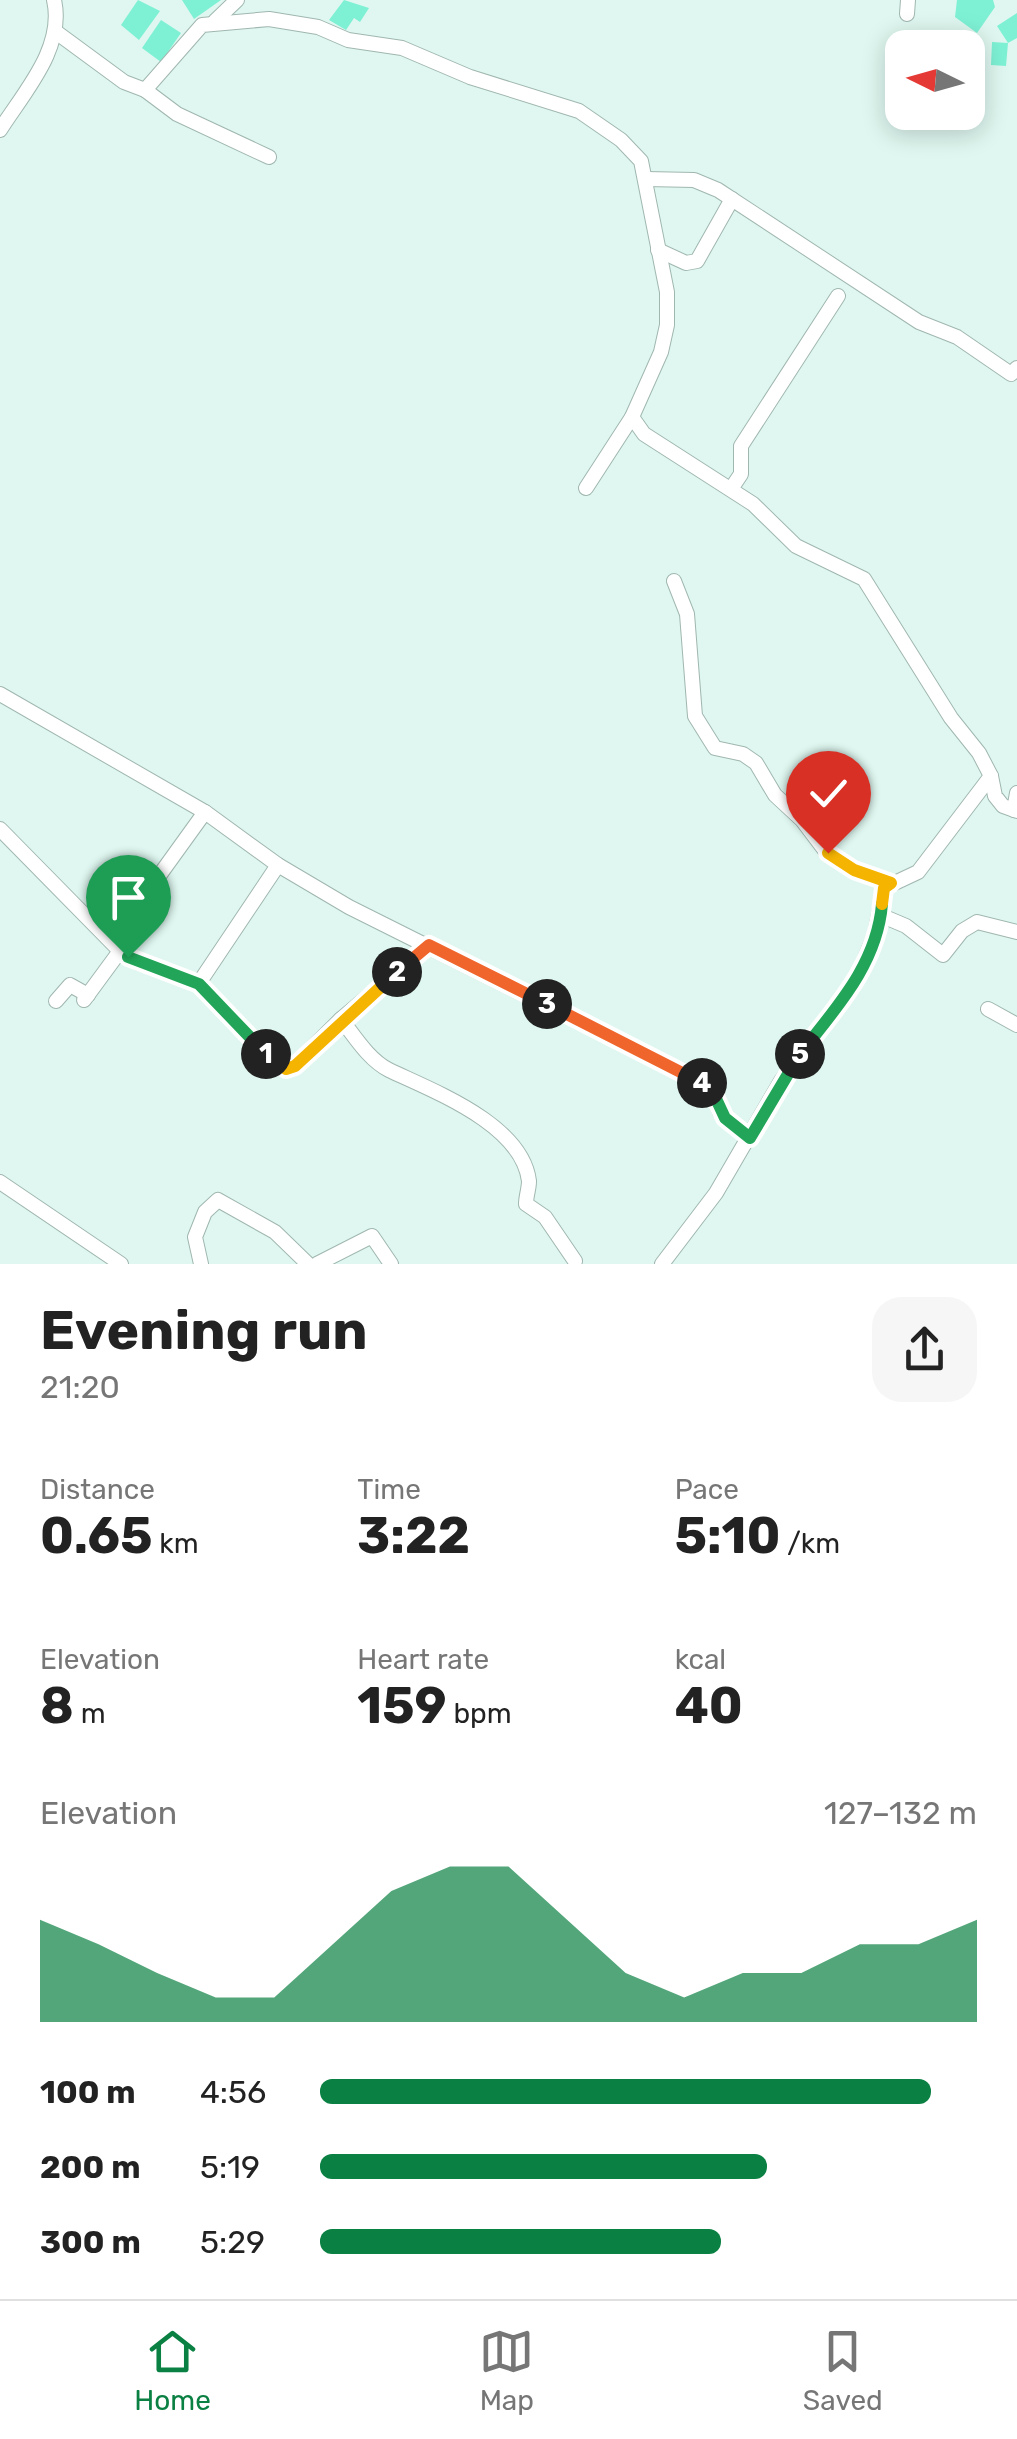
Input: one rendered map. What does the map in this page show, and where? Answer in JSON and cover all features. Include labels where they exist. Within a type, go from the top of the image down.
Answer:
[{"type":"street","points":[[0,130],[45,59],[56,32],[54,0]]},
{"type":"street","points":[[145,90],[192,33],[214,21],[237,0]]},
{"type":"street","points":[[214,21],[292,22],[348,40],[402,48],[470,77],[580,111],[621,140],[641,161],[667,292],[667,324],[660,352],[632,418],[586,488]]},
{"type":"street","points":[[56,32],[124,82],[145,90],[177,114],[269,157]]},
{"type":"street","points":[[646,179],[694,180],[732,199],[919,322],[957,337],[1011,374],[1017,368]]},
{"type":"street","points":[[658,250],[686,263],[697,261],[732,199]]},
{"type":"street","points":[[731,489],[740,478],[742,446],[838,296]]},
{"type":"street","points":[[632,418],[644,434],[753,504],[796,546],[864,579],[951,718],[980,754],[1003,806],[1015,811],[1017,793]]},
{"type":"street","points":[[674,582],[687,614],[695,716],[715,748],[749,756],[756,762],[775,796],[802,820],[828,853],[854,870],[891,883]]},
{"type":"street","points":[[0,694],[205,812],[278,865],[349,907],[711,1088],[720,1112],[750,1138]]},
{"type":"street","points":[[662,1264],[704,1210],[781,1080],[855,984],[880,916],[884,888],[918,872],[992,776]]},
{"type":"street","points":[[56,1002],[70,985],[86,998],[205,812]]},
{"type":"street","points":[[0,830],[116,946],[139,963],[199,984],[277,1066],[286,1069],[295,1066],[342,1019],[429,945]]},
{"type":"street","points":[[199,984],[278,865]]},
{"type":"street","points":[[880,916],[906,926],[942,955],[962,932],[977,922],[1017,932]]},
{"type":"street","points":[[988,1009],[1017,1025]]},
{"type":"street","points":[[342,1019],[371,1056],[389,1070],[465,1104],[521,1155],[528,1180],[526,1204],[545,1217],[574,1263]]},
{"type":"street","points":[[0,1182],[121,1264]]},
{"type":"street","points":[[201,1264],[195,1237],[205,1212],[218,1200],[275,1232],[308,1264]]},
{"type":"street","points":[[317,1264],[372,1236],[391,1264]]},
{"type":"building","points":[[138,0],[160,11],[139,40],[121,25]]},
{"type":"building","points":[[182,0],[221,0],[194,19]]},
{"type":"building","points":[[344,0],[369,8],[360,22],[354,18],[346,30],[329,20]]},
{"type":"building","points":[[957,0],[993,0],[995,7],[979,30],[955,17]]},
{"type":"building","points":[[1017,13],[1017,38],[1008,43],[997,26]]},
{"type":"building","points":[[161,20],[181,33],[161,62],[142,48]]},
{"type":"building","points":[[992,42],[1008,43],[1006,66],[991,65]]},
{"type":"route","points":[[128,957],[199,984],[277,1066],[286,1069],[295,1066],[342,1019],[429,945],[711,1088],[720,1112],[750,1138],[781,1080],[855,984],[875,934],[884,888],[891,883],[854,870],[828,853]]}]
